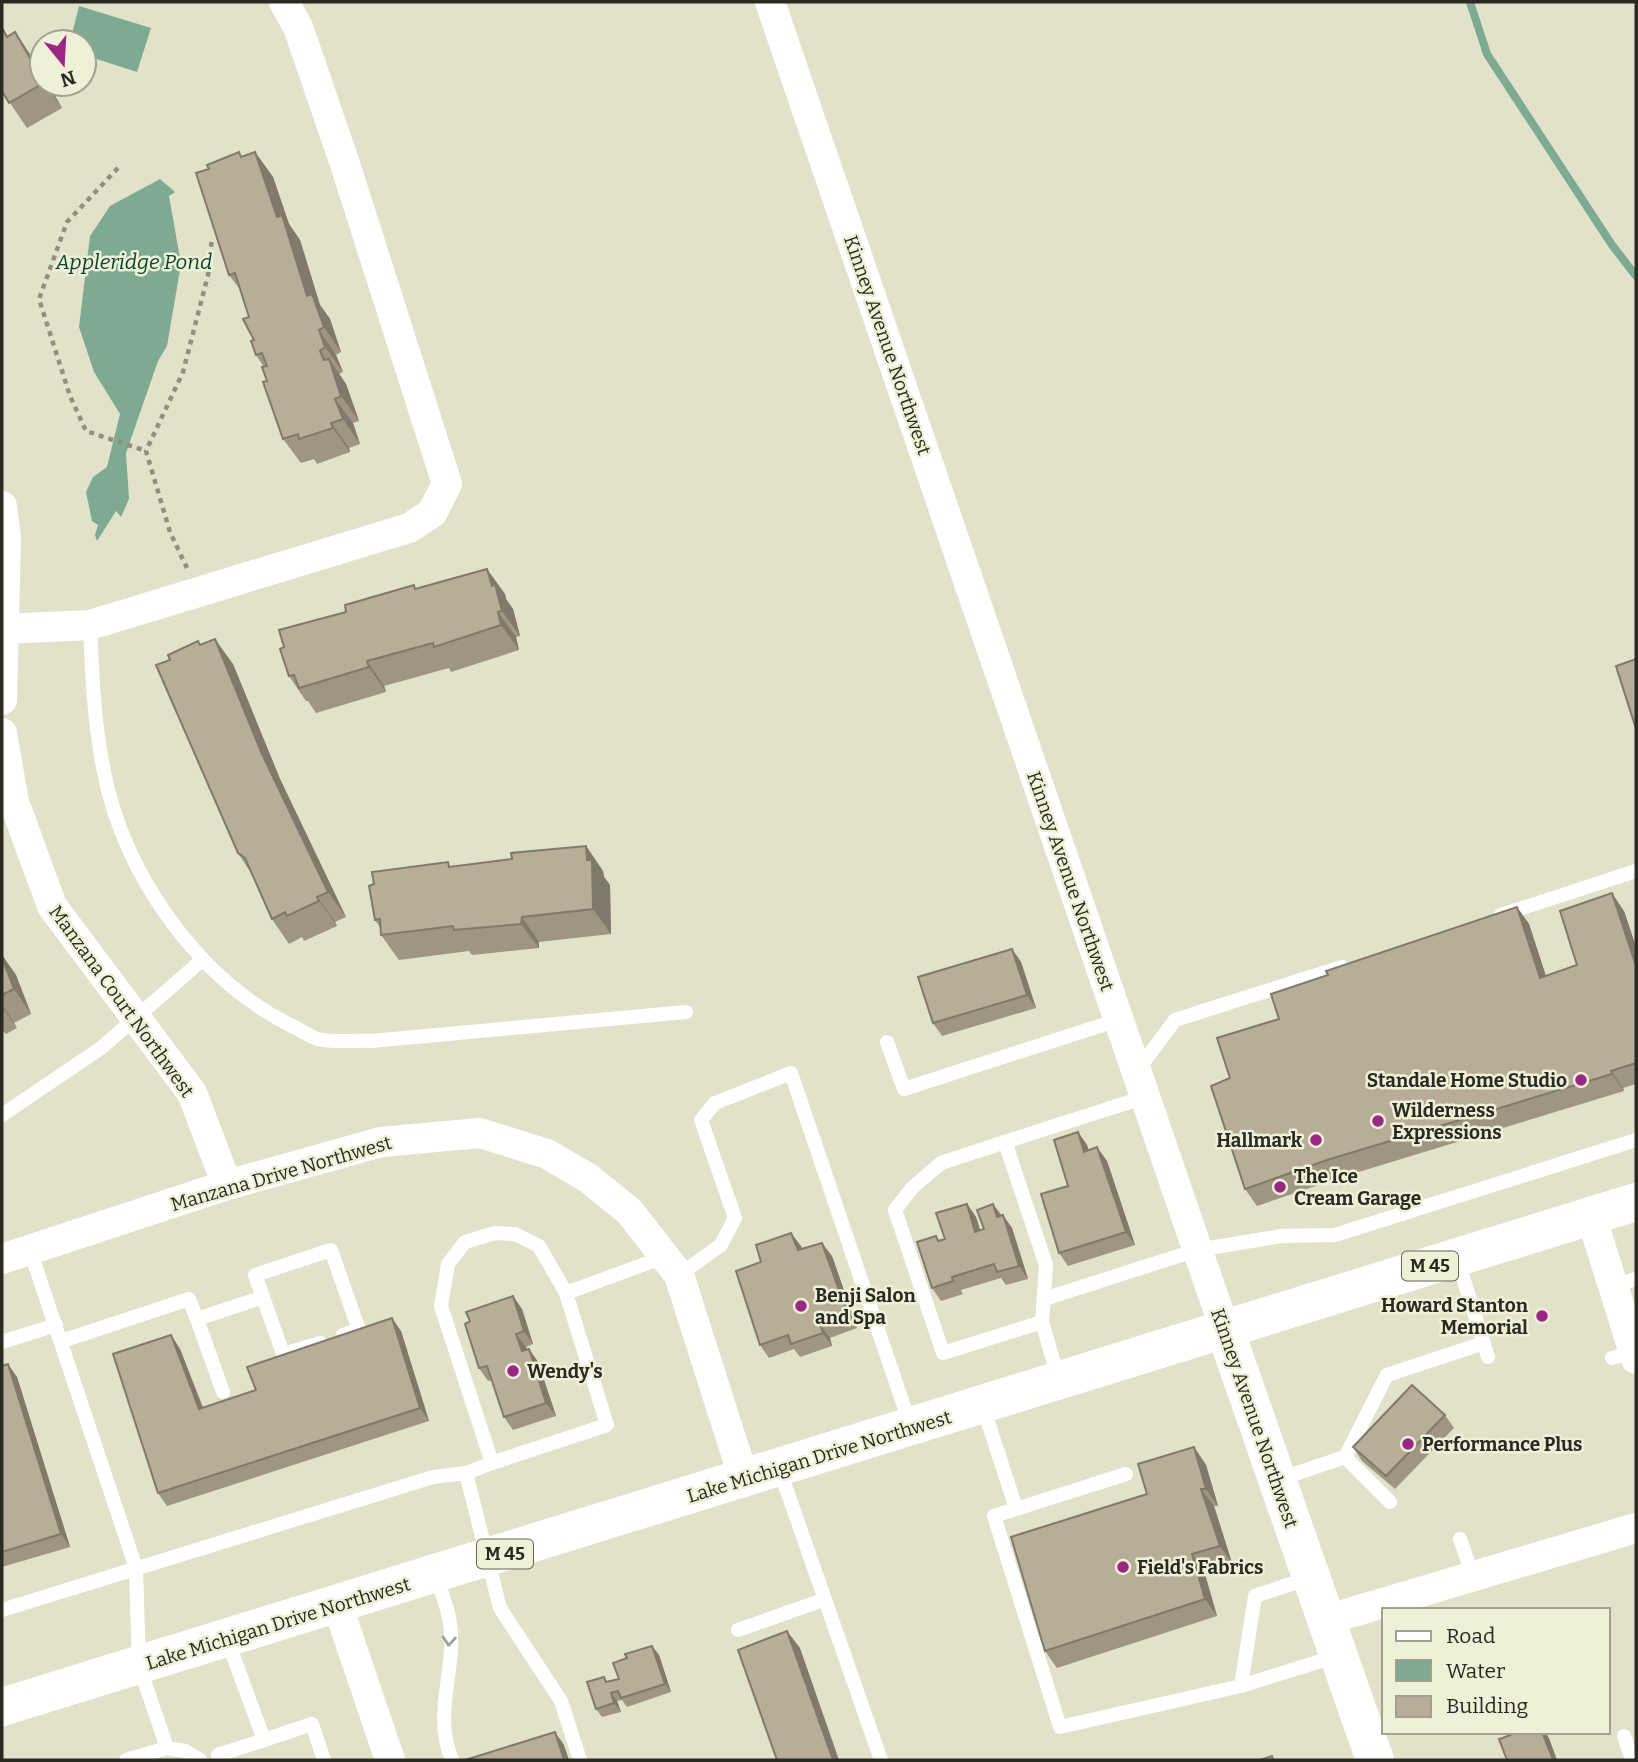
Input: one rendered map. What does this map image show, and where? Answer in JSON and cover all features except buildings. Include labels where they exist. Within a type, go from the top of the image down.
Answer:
[{"type":"main road","name":"Lake Michigan Drive Northwest","points":[[2,1707],[488,1559],[1636,1202]]},
{"type":"main road","name":"Kinney Avenue Northwest","points":[[1225,1331],[1375,1760]]},
{"type":"street","points":[[4,629],[90,625],[409,528],[432,513],[447,484],[337,139],[298,27],[284,2]]},
{"type":"street","name":"Kinney Avenue Northwest","points":[[770,2],[1225,1331]]},
{"type":"street","points":[[2,506],[6,537],[2,700]]},
{"type":"street","name":"Manzana Court Northwest","points":[[2,733],[14,802],[52,906],[191,1093],[227,1185]]},
{"type":"street","name":"Manzana Drive Northwest","points":[[2,1259],[227,1185],[381,1142],[480,1133],[547,1154],[588,1178],[629,1212],[672,1266],[761,1474]]},
{"type":"street","points":[[1591,1216],[1625,1283],[1627,1356]]},
{"type":"street","points":[[1326,1620],[1636,1528]]},
{"type":"street","points":[[337,1604],[390,1760]]},
{"type":"lane","points":[[90,625],[92,695],[104,775],[127,844],[160,905],[201,961],[265,1012],[319,1039],[371,1041],[686,1012]]},
{"type":"lane","points":[[1482,921],[1636,871]]},
{"type":"lane","points":[[2,1115],[101,1048],[201,961]]},
{"type":"lane","points":[[1042,1322],[943,1353],[895,1210],[912,1188],[941,1163],[1005,1142],[1141,1084],[1175,1020],[1358,962]]},
{"type":"lane","points":[[887,1042],[904,1090],[1118,1020]]},
{"type":"lane","points":[[566,1293],[672,1266],[721,1245],[735,1218],[701,1119],[715,1103],[791,1073],[911,1427]]},
{"type":"lane","points":[[1044,1299],[1197,1251],[1282,1236],[1335,1235],[1636,1140]]},
{"type":"lane","points":[[1005,1142],[1046,1265],[1042,1322],[1059,1382]]},
{"type":"lane","points":[[2,1610],[433,1477],[466,1473],[607,1425],[566,1293],[538,1246],[515,1234],[495,1233],[465,1242],[447,1264],[441,1306],[492,1463]]},
{"type":"lane","points":[[30,1250],[136,1568],[139,1665],[167,1748]]},
{"type":"lane","points":[[331,1250],[359,1330],[283,1354],[263,1297],[255,1275],[331,1250]]},
{"type":"lane","points":[[1276,1481],[1345,1457],[1387,1375],[1486,1350],[1457,1258]]},
{"type":"lane","points":[[197,1319],[263,1297]]},
{"type":"lane","points":[[62,1341],[189,1299],[223,1392]]},
{"type":"lane","points":[[2,1342],[56,1325]]},
{"type":"lane","points":[[982,1405],[1016,1508]]},
{"type":"lane","points":[[1345,1457],[1390,1502]]},
{"type":"lane","points":[[466,1473],[500,1608],[561,1702],[580,1760]]},
{"type":"lane","points":[[761,1474],[823,1600],[881,1760]]},
{"type":"lane","points":[[1126,1474],[994,1516],[1060,1727],[1241,1686],[1338,1656]]},
{"type":"lane","points":[[1460,1539],[1474,1576]]},
{"type":"lane","points":[[436,1575],[450,1624],[444,1686],[445,1738],[452,1760]]},
{"type":"lane","points":[[1241,1686],[1255,1596],[1310,1577]]},
{"type":"lane","points":[[737,1630],[823,1600]]},
{"type":"lane","points":[[226,1638],[264,1740]]},
{"type":"lane","points":[[218,1755],[312,1724],[324,1760]]},
{"type":"lane","points":[[1624,1736],[1632,1760]]},
{"type":"lane","points":[[126,1760],[167,1748],[185,1751],[200,1760]]},
{"type":"path","points":[[118,168],[67,222],[39,299],[70,396],[86,431],[146,451]]},
{"type":"path","points":[[199,594],[170,532],[146,451],[183,372],[208,275],[212,238]]},
{"type":"water","points":[[79,6],[151,28],[137,72],[98,59],[98,28],[74,28]]},
{"type":"water","name":"Appleridge Pond","points":[[160,179],[175,192],[169,196],[181,264],[167,346],[158,361],[126,453],[129,499],[121,517],[116,511],[97,541],[95,535],[98,525],[92,521],[86,492],[93,477],[107,467],[120,414],[94,372],[79,327],[90,236],[110,206]]},
{"type":"waterway","points":[[1470,2],[1487,54],[1612,245],[1636,276]]},
{"type":"place","name":"Standale Home Studio","points":[[1581,1080]]},
{"type":"place","name":"Wilderness Expressions","points":[[1378,1121]]},
{"type":"place","name":"Hallmark","points":[[1316,1140]]},
{"type":"place","name":"The Ice Cream Garage","points":[[1280,1187]]},
{"type":"place","name":"Benji Salon and Spa","points":[[801,1306]]},
{"type":"place","name":"Howard Stanton Memorial","points":[[1542,1316]]},
{"type":"place","name":"Wendy's","points":[[513,1371]]},
{"type":"place","name":"Performance Plus","points":[[1408,1444]]},
{"type":"place","name":"Field's Fabrics","points":[[1123,1567]]}]
